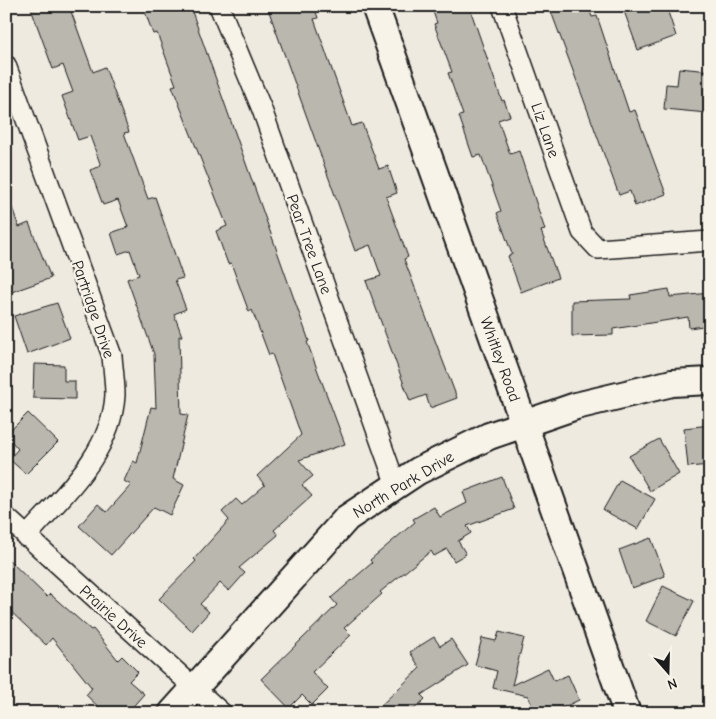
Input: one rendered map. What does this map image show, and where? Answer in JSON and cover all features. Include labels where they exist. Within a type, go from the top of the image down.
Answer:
[{"type":"street","name":"Pear Tree Lane","points":[[219,6],[261,107],[396,485]]},
{"type":"street","name":"Whitley Road","points":[[375,6],[627,713]]},
{"type":"street","name":"Liz Lane","points":[[502,6],[582,232],[598,249],[710,241]]},
{"type":"street","name":"Partridge Drive","points":[[6,65],[112,356],[115,394],[112,415],[98,450],[86,468],[26,537]]},
{"type":"street","name":"North Park Drive","points":[[172,713],[347,518],[396,485],[451,453],[489,436],[576,406],[672,383],[710,381]]},
{"type":"street","name":"Prairie Drive","points":[[6,518],[222,713]]},
{"type":"building","points":[[30,6],[69,6],[93,72],[105,67],[129,132],[124,133],[148,199],[155,197],[183,278],[175,280],[186,309],[174,314],[182,336],[179,336],[181,414],[188,415],[173,479],[184,485],[170,515],[154,507],[111,555],[79,526],[98,504],[107,512],[131,485],[124,481],[133,461],[137,463],[151,407],[156,408],[154,354],[127,279],[139,275],[130,250],[118,254],[111,233],[128,227],[118,200],[103,205],[90,170],[101,166],[90,136],[78,140],[62,96],[73,92],[63,65],[53,69]]},
{"type":"building","points":[[143,6],[190,6],[309,341],[307,342],[345,444],[299,460],[313,476],[302,485],[312,496],[274,530],[278,535],[239,568],[245,573],[229,591],[220,583],[200,604],[209,612],[192,631],[159,599],[196,561],[194,559],[229,520],[222,512],[236,499],[242,505],[265,485],[257,476],[301,435],[272,354],[269,355],[252,310],[249,312],[231,263],[228,264],[216,231],[227,226],[172,86],[176,85],[157,33],[153,34]]},
{"type":"building","points":[[267,6],[314,6],[318,18],[314,19],[352,126],[362,123],[379,169],[388,166],[397,193],[386,197],[408,257],[404,259],[457,398],[430,408],[426,395],[410,401],[366,281],[381,276],[370,245],[355,251]]},
{"type":"building","points":[[431,6],[469,6],[502,101],[504,100],[510,116],[498,120],[510,154],[519,151],[545,230],[541,231],[558,278],[521,292],[508,256],[512,254],[497,213],[501,211],[481,155],[473,157],[459,116],[463,115],[448,73],[452,72],[434,24],[437,23]]},
{"type":"building","points":[[549,6],[588,6],[592,17],[597,16],[629,112],[635,110],[666,194],[635,206],[630,191],[619,195]]},
{"type":"building","points":[[637,6],[666,6],[676,36],[638,50],[624,11]]},
{"type":"building","points":[[679,68],[710,71],[707,113],[664,109],[666,84],[677,85]]},
{"type":"building","points":[[8,196],[19,227],[29,223],[51,278],[6,294],[6,197]]},
{"type":"building","points":[[669,289],[670,297],[710,293],[710,325],[689,328],[688,317],[613,329],[613,335],[572,336],[572,301],[631,299],[630,295]]},
{"type":"building","points":[[57,303],[70,338],[27,354],[14,316]]},
{"type":"building","points":[[34,364],[64,365],[64,381],[75,381],[75,399],[33,398]]},
{"type":"building","points":[[28,413],[58,442],[26,474],[9,459],[18,449],[6,435]]},
{"type":"building","points":[[710,425],[710,465],[688,467],[684,428]]},
{"type":"building","points":[[659,439],[679,474],[650,491],[629,456]]},
{"type":"building","points":[[502,477],[514,509],[467,526],[471,533],[458,541],[466,554],[454,561],[447,549],[434,556],[431,551],[380,592],[382,594],[344,628],[351,635],[312,672],[328,689],[312,705],[302,695],[289,708],[261,679],[337,605],[331,598],[372,563],[370,560],[415,522],[413,519],[434,507],[440,517],[467,503],[463,492]]},
{"type":"building","points":[[620,480],[655,499],[638,529],[603,510]]},
{"type":"building","points":[[651,538],[665,576],[632,588],[619,550]]},
{"type":"building","points":[[6,557],[47,597],[50,594],[91,630],[93,629],[118,660],[122,656],[138,672],[129,681],[144,694],[127,713],[105,713],[86,695],[92,688],[52,638],[46,645],[6,607]]},
{"type":"building","points":[[663,586],[694,601],[676,636],[646,621]]},
{"type":"building","points":[[499,632],[524,638],[512,685],[548,668],[554,681],[568,675],[579,700],[551,713],[535,713],[528,696],[493,688],[497,671],[475,665],[482,638],[496,641]]},
{"type":"building","points":[[434,637],[440,646],[451,639],[468,665],[421,695],[425,699],[410,713],[373,713],[420,668],[410,652]]}]
